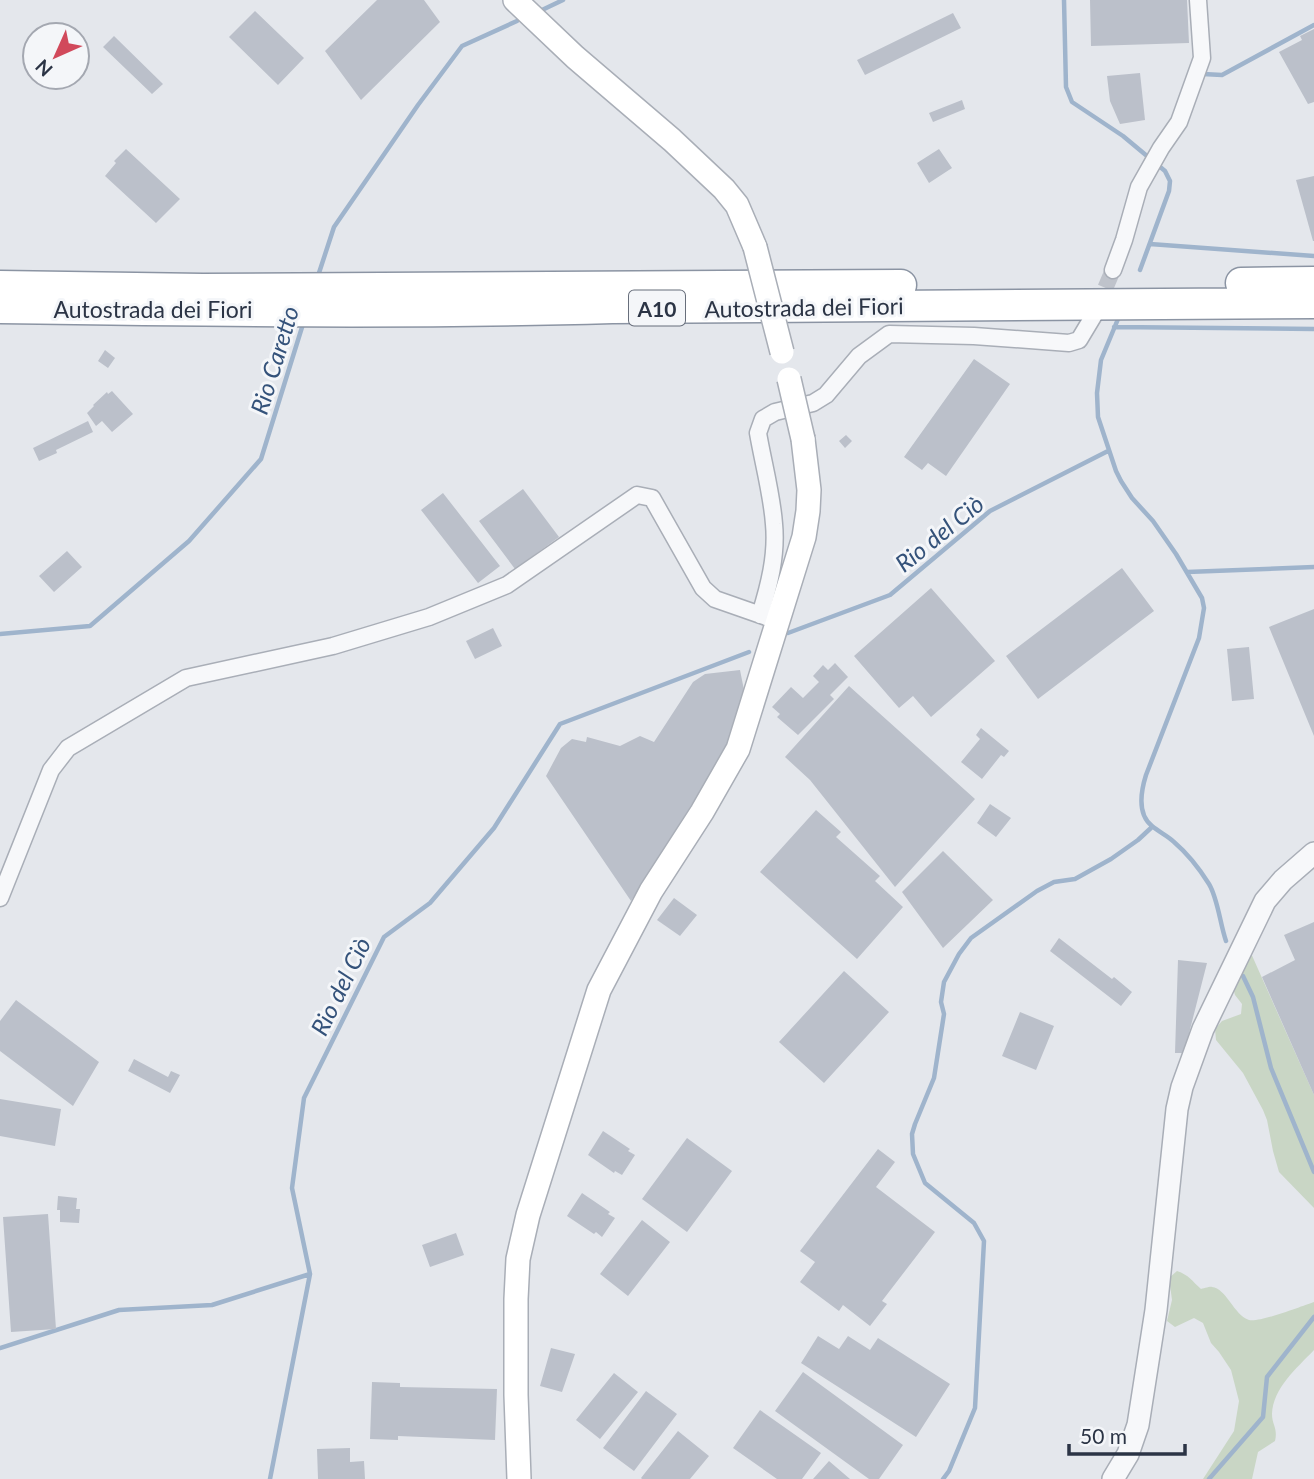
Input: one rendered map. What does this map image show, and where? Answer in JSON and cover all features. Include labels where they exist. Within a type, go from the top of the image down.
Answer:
[{"type":"highway","name":"Autostrada dei Fiori","points":[[0,286],[203,289],[1314,282]]},
{"type":"highway","name":"Autostrada dei Fiori","points":[[0,308],[508,311],[1314,303]]},
{"type":"main road","points":[[515,0],[575,57],[700,165],[737,205],[755,247],[789,379],[803,439],[809,490],[804,537],[769,618],[738,749],[702,812],[651,891],[599,990],[536,1188],[518,1259],[516,1395],[519,1479]]},
{"type":"street","points":[[1113,270],[1139,187],[1179,122],[1202,58],[1198,0]]},
{"type":"street","points":[[0,898],[51,770],[68,748],[186,678],[345,642],[429,617],[507,585],[638,495],[652,498],[703,588],[715,599],[769,618],[774,524],[758,433],[763,419],[775,412],[813,403],[826,395],[859,356],[889,334],[974,336],[1069,343],[1079,340],[1094,315]]},
{"type":"street","points":[[1113,1479],[1128,1454],[1138,1425],[1156,1310],[1177,1109],[1182,1087],[1203,1029],[1265,901],[1283,880],[1314,853]]},
{"type":"green space","points":[[1250,951],[1314,1095],[1314,1208],[1279,1172],[1263,1110],[1243,1073],[1216,1040],[1215,1029],[1222,1021],[1241,1014],[1242,1004],[1235,995],[1232,984]]},
{"type":"green space","points":[[1177,1271],[1201,1289],[1217,1288],[1239,1313],[1249,1320],[1271,1317],[1314,1302],[1314,1350],[1281,1387],[1272,1414],[1275,1441],[1258,1452],[1252,1479],[1203,1479],[1234,1431],[1239,1401],[1231,1370],[1211,1343],[1203,1323],[1194,1318],[1175,1327],[1167,1321],[1172,1300],[1169,1278]]},
{"type":"building","points":[[377,0],[424,0],[440,22],[361,100],[325,51]]},
{"type":"building","points":[[1090,0],[1187,0],[1189,43],[1091,46]]},
{"type":"building","points":[[255,11],[304,58],[278,85],[229,37]]},
{"type":"building","points":[[953,13],[961,28],[865,75],[857,60]]},
{"type":"building","points":[[1314,29],[1314,102],[1308,104],[1279,52],[1302,40],[1300,36]]},
{"type":"building","points":[[114,36],[163,84],[152,94],[103,47]]},
{"type":"building","points":[[1140,73],[1145,120],[1120,124],[1110,101],[1107,76]]},
{"type":"building","points":[[962,100],[965,109],[933,122],[929,113]]},
{"type":"building","points":[[126,149],[180,199],[156,223],[105,176],[116,163],[114,161]]},
{"type":"building","points":[[939,149],[952,168],[929,183],[917,163]]},
{"type":"building","points":[[1314,176],[1314,241],[1313,241],[1296,180]]},
{"type":"building","points":[[105,350],[115,358],[108,368],[98,361]]},
{"type":"building","points":[[974,359],[1010,384],[946,476],[928,463],[922,470],[904,457]]},
{"type":"building","points":[[112,391],[133,414],[112,432],[102,421],[96,426],[87,413],[107,392],[108,394]]},
{"type":"building","points":[[88,421],[93,432],[39,461],[33,448]]},
{"type":"building","points":[[846,435],[852,441],[845,448],[839,441]]},
{"type":"building","points":[[523,489],[559,537],[515,569],[479,521]]},
{"type":"building","points":[[443,493],[500,566],[478,583],[421,510]]},
{"type":"building","points":[[67,551],[82,567],[54,592],[39,576]]},
{"type":"building","points":[[1122,568],[1154,611],[1038,699],[1006,656]]},
{"type":"building","points":[[931,588],[995,661],[931,717],[913,696],[899,708],[854,656]]},
{"type":"building","points":[[1314,609],[1314,736],[1269,627]]},
{"type":"building","points":[[493,628],[502,646],[475,659],[466,641]]},
{"type":"building","points":[[1249,647],[1254,699],[1232,701],[1227,649]]},
{"type":"building","points":[[835,663],[848,677],[830,695],[834,699],[798,735],[777,717],[780,714],[772,707],[791,687],[803,698],[819,682],[813,676],[823,665],[828,670]]},
{"type":"building","points":[[740,670],[744,690],[728,747],[631,901],[546,776],[561,748],[572,739],[586,742],[587,737],[620,746],[640,736],[654,742],[693,682],[705,674]]},
{"type":"building","points":[[849,686],[975,799],[895,887],[810,780],[785,757]]},
{"type":"building","points":[[981,728],[1009,751],[1004,757],[1001,755],[982,779],[961,762],[980,739],[976,735]]},
{"type":"building","points":[[990,804],[1011,818],[996,837],[977,823]]},
{"type":"building","points":[[816,810],[841,832],[836,837],[880,876],[875,881],[903,907],[857,959],[760,872]]},
{"type":"building","points":[[943,851],[993,900],[943,948],[902,892]]},
{"type":"building","points":[[674,898],[697,915],[680,936],[657,920]]},
{"type":"building","points":[[1314,922],[1314,1095],[1262,977],[1295,960],[1284,935]]},
{"type":"building","points":[[1059,938],[1132,992],[1121,1006],[1050,951]]},
{"type":"building","points":[[1178,960],[1207,963],[1184,1053],[1175,1053]]},
{"type":"building","points":[[844,971],[889,1012],[824,1083],[779,1042]]},
{"type":"building","points":[[16,1000],[99,1062],[73,1106],[0,1051],[0,1021]]},
{"type":"building","points":[[1020,1012],[1054,1026],[1036,1070],[1002,1056]]},
{"type":"building","points":[[134,1059],[168,1077],[171,1071],[180,1075],[170,1093],[128,1071]]},
{"type":"building","points":[[0,1099],[61,1109],[55,1146],[0,1136]]},
{"type":"building","points":[[603,1131],[635,1155],[622,1175],[615,1171],[614,1173],[588,1155]]},
{"type":"building","points":[[687,1138],[732,1171],[687,1232],[642,1199]]},
{"type":"building","points":[[878,1149],[895,1162],[876,1187],[935,1232],[882,1301],[887,1304],[870,1326],[843,1305],[839,1311],[800,1282],[815,1262],[800,1251]]},
{"type":"building","points":[[582,1193],[615,1218],[602,1237],[567,1216]]},
{"type":"building","points":[[58,1196],[77,1198],[76,1209],[80,1209],[79,1223],[60,1222]]},
{"type":"building","points":[[48,1214],[56,1329],[11,1332],[3,1217]]},
{"type":"building","points":[[642,1220],[670,1242],[628,1296],[600,1274]]},
{"type":"building","points":[[456,1233],[464,1255],[430,1267],[422,1245]]},
{"type":"building","points":[[818,1336],[839,1349],[848,1336],[870,1350],[878,1338],[950,1384],[916,1437],[801,1363]]},
{"type":"building","points":[[551,1348],[575,1354],[562,1392],[540,1386]]},
{"type":"building","points":[[803,1372],[903,1445],[879,1479],[869,1479],[775,1411]]},
{"type":"building","points":[[614,1373],[638,1392],[600,1439],[576,1420]]},
{"type":"building","points":[[372,1382],[400,1383],[400,1387],[497,1389],[495,1440],[398,1436],[398,1440],[370,1439]]},
{"type":"building","points":[[646,1391],[677,1414],[634,1471],[603,1448]]},
{"type":"building","points":[[760,1410],[821,1453],[802,1479],[777,1479],[733,1448]]},
{"type":"building","points":[[678,1431],[709,1456],[690,1479],[642,1479],[641,1478]]},
{"type":"building","points":[[350,1448],[350,1462],[364,1461],[365,1479],[318,1479],[317,1449]]},
{"type":"building","points":[[829,1461],[850,1479],[813,1479]]},
{"type":"waterway","name":"Rio Caretto","points":[[542,10],[563,0]]},
{"type":"waterway","points":[[1064,0],[1066,87],[1072,102],[1123,136],[1165,171],[1170,181],[1169,191],[1140,270]]},
{"type":"waterway","name":"Rio Caretto","points":[[317,279],[334,227],[462,46],[517,21]]},
{"type":"waterway","points":[[1203,74],[1222,75],[1314,25]]},
{"type":"waterway","points":[[1150,244],[1314,256]]},
{"type":"waterway","points":[[1118,319],[1101,360],[1097,393],[1098,417],[1121,481],[1176,554],[1202,598],[1204,608],[1199,638],[1146,775],[1142,809],[1147,821],[1184,851],[1209,884],[1226,941]]},
{"type":"waterway","name":"Rio Caretto","points":[[0,634],[90,626],[189,541],[261,459],[303,324]]},
{"type":"waterway","points":[[1114,327],[1314,329]]},
{"type":"waterway","name":"Rio del Ciò","points":[[788,633],[890,595],[990,511],[1108,451]]},
{"type":"waterway","points":[[1187,572],[1314,567]]},
{"type":"waterway","name":"Rio del Ciò","points":[[270,1479],[310,1274],[292,1188],[304,1098],[384,937],[430,903],[494,828],[560,724],[749,652]]},
{"type":"waterway","points":[[943,1479],[949,1471],[975,1408],[984,1241],[974,1223],[925,1183],[913,1154],[912,1134],[934,1078],[944,1014],[941,1002],[944,982],[971,938],[1037,891],[1054,882],[1075,879],[1111,859],[1152,827]]},
{"type":"waterway","points":[[1243,976],[1253,997],[1271,1068],[1314,1172]]},
{"type":"waterway","points":[[0,1348],[119,1310],[212,1305],[310,1274]]},
{"type":"waterway","points":[[1209,1479],[1263,1417],[1267,1377],[1314,1317]]},
{"type":"tunnel","points":[[1096,310],[1113,270]]}]
